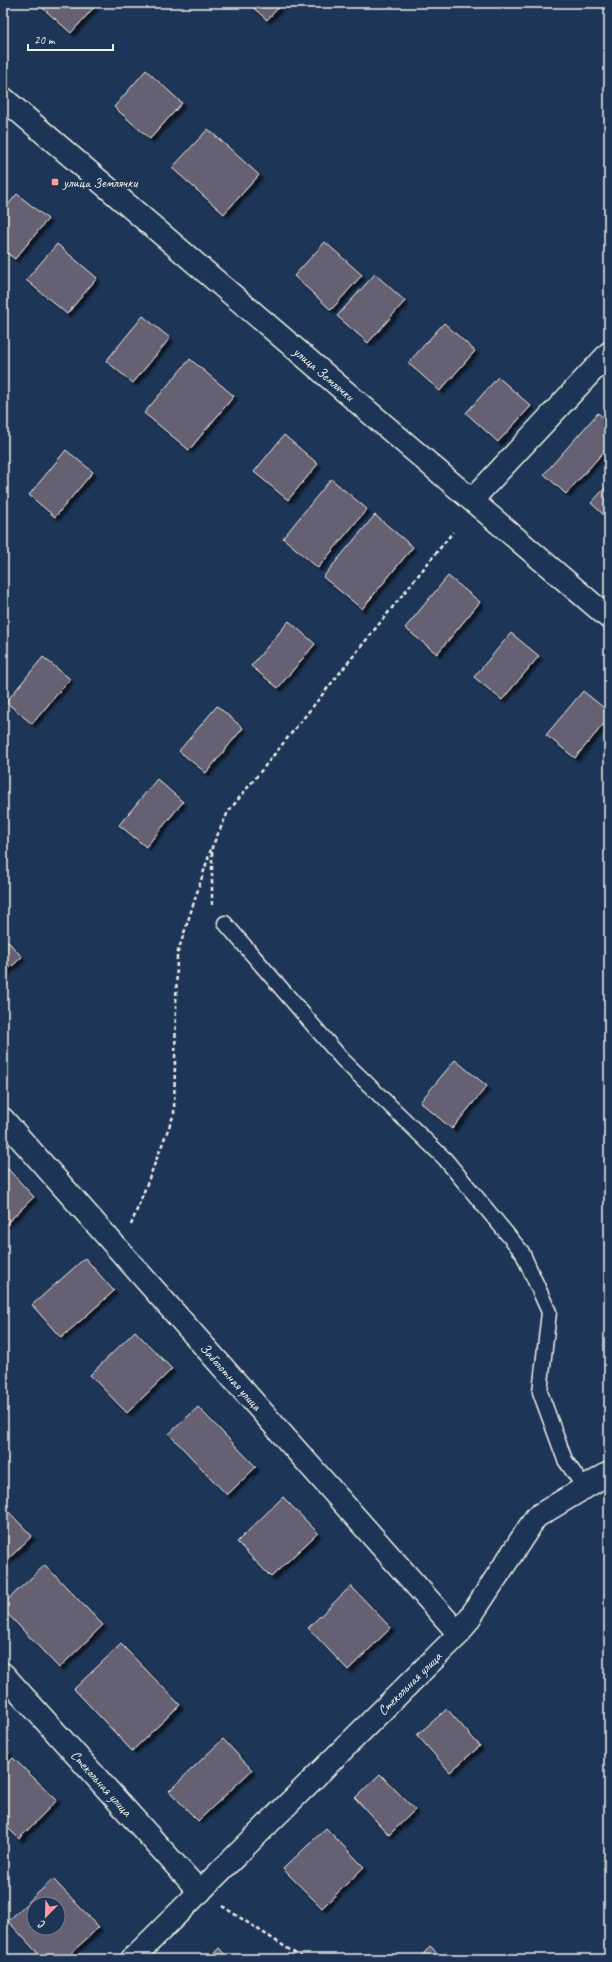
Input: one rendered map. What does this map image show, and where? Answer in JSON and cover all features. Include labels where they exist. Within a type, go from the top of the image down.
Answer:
[{"type":"street","name":"улица Землячки","points":[[3,98],[609,618]]},
{"type":"street","points":[[472,500],[609,353]]},
{"type":"street","name":"Заболотная улица","points":[[3,1119],[459,1634]]},
{"type":"street","name":"Стекольная улица","points":[[132,1959],[459,1634],[536,1517],[609,1473]]},
{"type":"street","name":"Стекольная улица","points":[[3,1674],[200,1892]]},
{"type":"lane","points":[[225,923],[343,1060],[445,1159],[522,1252],[549,1312],[540,1392],[565,1460],[584,1487]]},
{"type":"path","points":[[120,1251],[174,1114],[177,955],[212,847],[228,812],[453,532]]},
{"type":"path","points":[[212,847],[212,907],[225,923]]},
{"type":"path","points":[[200,1892],[304,1959]]},
{"type":"building","points":[[37,3],[98,3],[71,33]]},
{"type":"building","points":[[248,3],[283,3],[267,20]]},
{"type":"building","points":[[146,70],[182,103],[150,139],[114,107]]},
{"type":"building","points":[[208,129],[259,175],[224,214],[172,168]]},
{"type":"building","points":[[17,194],[48,219],[15,259],[3,250],[3,211]]},
{"type":"building","points":[[325,242],[362,275],[331,310],[294,276]]},
{"type":"building","points":[[57,244],[97,278],[67,314],[26,280]]},
{"type":"building","points":[[375,274],[405,301],[368,343],[337,316]]},
{"type":"building","points":[[143,316],[170,338],[133,383],[106,361]]},
{"type":"building","points":[[444,323],[475,351],[440,391],[408,363]]},
{"type":"building","points":[[190,359],[234,396],[189,450],[144,413]]},
{"type":"building","points":[[498,377],[531,406],[498,442],[466,413]]},
{"type":"building","points":[[598,413],[609,423],[609,446],[566,494],[544,474]]},
{"type":"building","points":[[284,435],[318,464],[288,500],[254,472]]},
{"type":"building","points":[[66,450],[93,472],[55,517],[29,495]]},
{"type":"building","points":[[331,479],[367,509],[318,568],[283,538]]},
{"type":"building","points":[[609,484],[609,520],[591,503]]},
{"type":"building","points":[[375,515],[413,547],[362,609],[323,577]]},
{"type":"building","points":[[448,576],[480,602],[437,654],[405,628]]},
{"type":"building","points":[[289,621],[315,644],[278,688],[251,666]]},
{"type":"building","points":[[511,633],[539,656],[502,700],[474,677]]},
{"type":"building","points":[[43,657],[70,679],[32,724],[6,702]]},
{"type":"building","points":[[583,691],[609,712],[609,718],[575,758],[546,735]]},
{"type":"building","points":[[217,706],[243,728],[206,773],[179,751]]},
{"type":"building","points":[[157,779],[183,802],[146,847],[119,825]]},
{"type":"building","points":[[3,936],[22,957],[3,974]]},
{"type":"building","points":[[455,1060],[487,1086],[452,1129],[420,1102]]},
{"type":"building","points":[[8,1169],[34,1197],[3,1227],[3,1173]]},
{"type":"building","points":[[85,1258],[114,1291],[61,1338],[32,1305]]},
{"type":"building","points":[[135,1331],[172,1369],[127,1413],[90,1375]]},
{"type":"building","points":[[198,1407],[256,1467],[227,1495],[169,1434]]},
{"type":"building","points":[[283,1497],[318,1533],[271,1577],[237,1542]]},
{"type":"building","points":[[8,1511],[32,1536],[3,1564],[3,1517]]},
{"type":"building","points":[[45,1565],[103,1625],[59,1668],[3,1609],[3,1604]]},
{"type":"building","points":[[351,1586],[391,1628],[348,1670],[308,1628]]},
{"type":"building","points":[[121,1644],[180,1705],[132,1751],[74,1689]]},
{"type":"building","points":[[447,1709],[480,1746],[450,1772],[417,1735]]},
{"type":"building","points":[[223,1739],[252,1770],[198,1821],[169,1791]]},
{"type":"building","points":[[3,1746],[9,1753],[3,1759]]},
{"type":"building","points":[[13,1758],[57,1800],[19,1839],[3,1823],[3,1768]]},
{"type":"building","points":[[380,1774],[415,1810],[389,1835],[355,1798]]},
{"type":"building","points":[[326,1828],[364,1867],[322,1908],[283,1869]]},
{"type":"building","points":[[53,1879],[99,1927],[65,1959],[43,1959],[8,1921],[26,1904],[26,1936],[66,1936],[66,1896],[35,1896]]},
{"type":"building","points":[[430,1946],[444,1959],[419,1959]]},
{"type":"building","points":[[219,1948],[229,1959],[208,1959]]},
{"type":"building","points":[[3,1951],[10,1959],[3,1959]]},
{"type":"place","name":"улица Землячки","points":[[55,182]]}]
